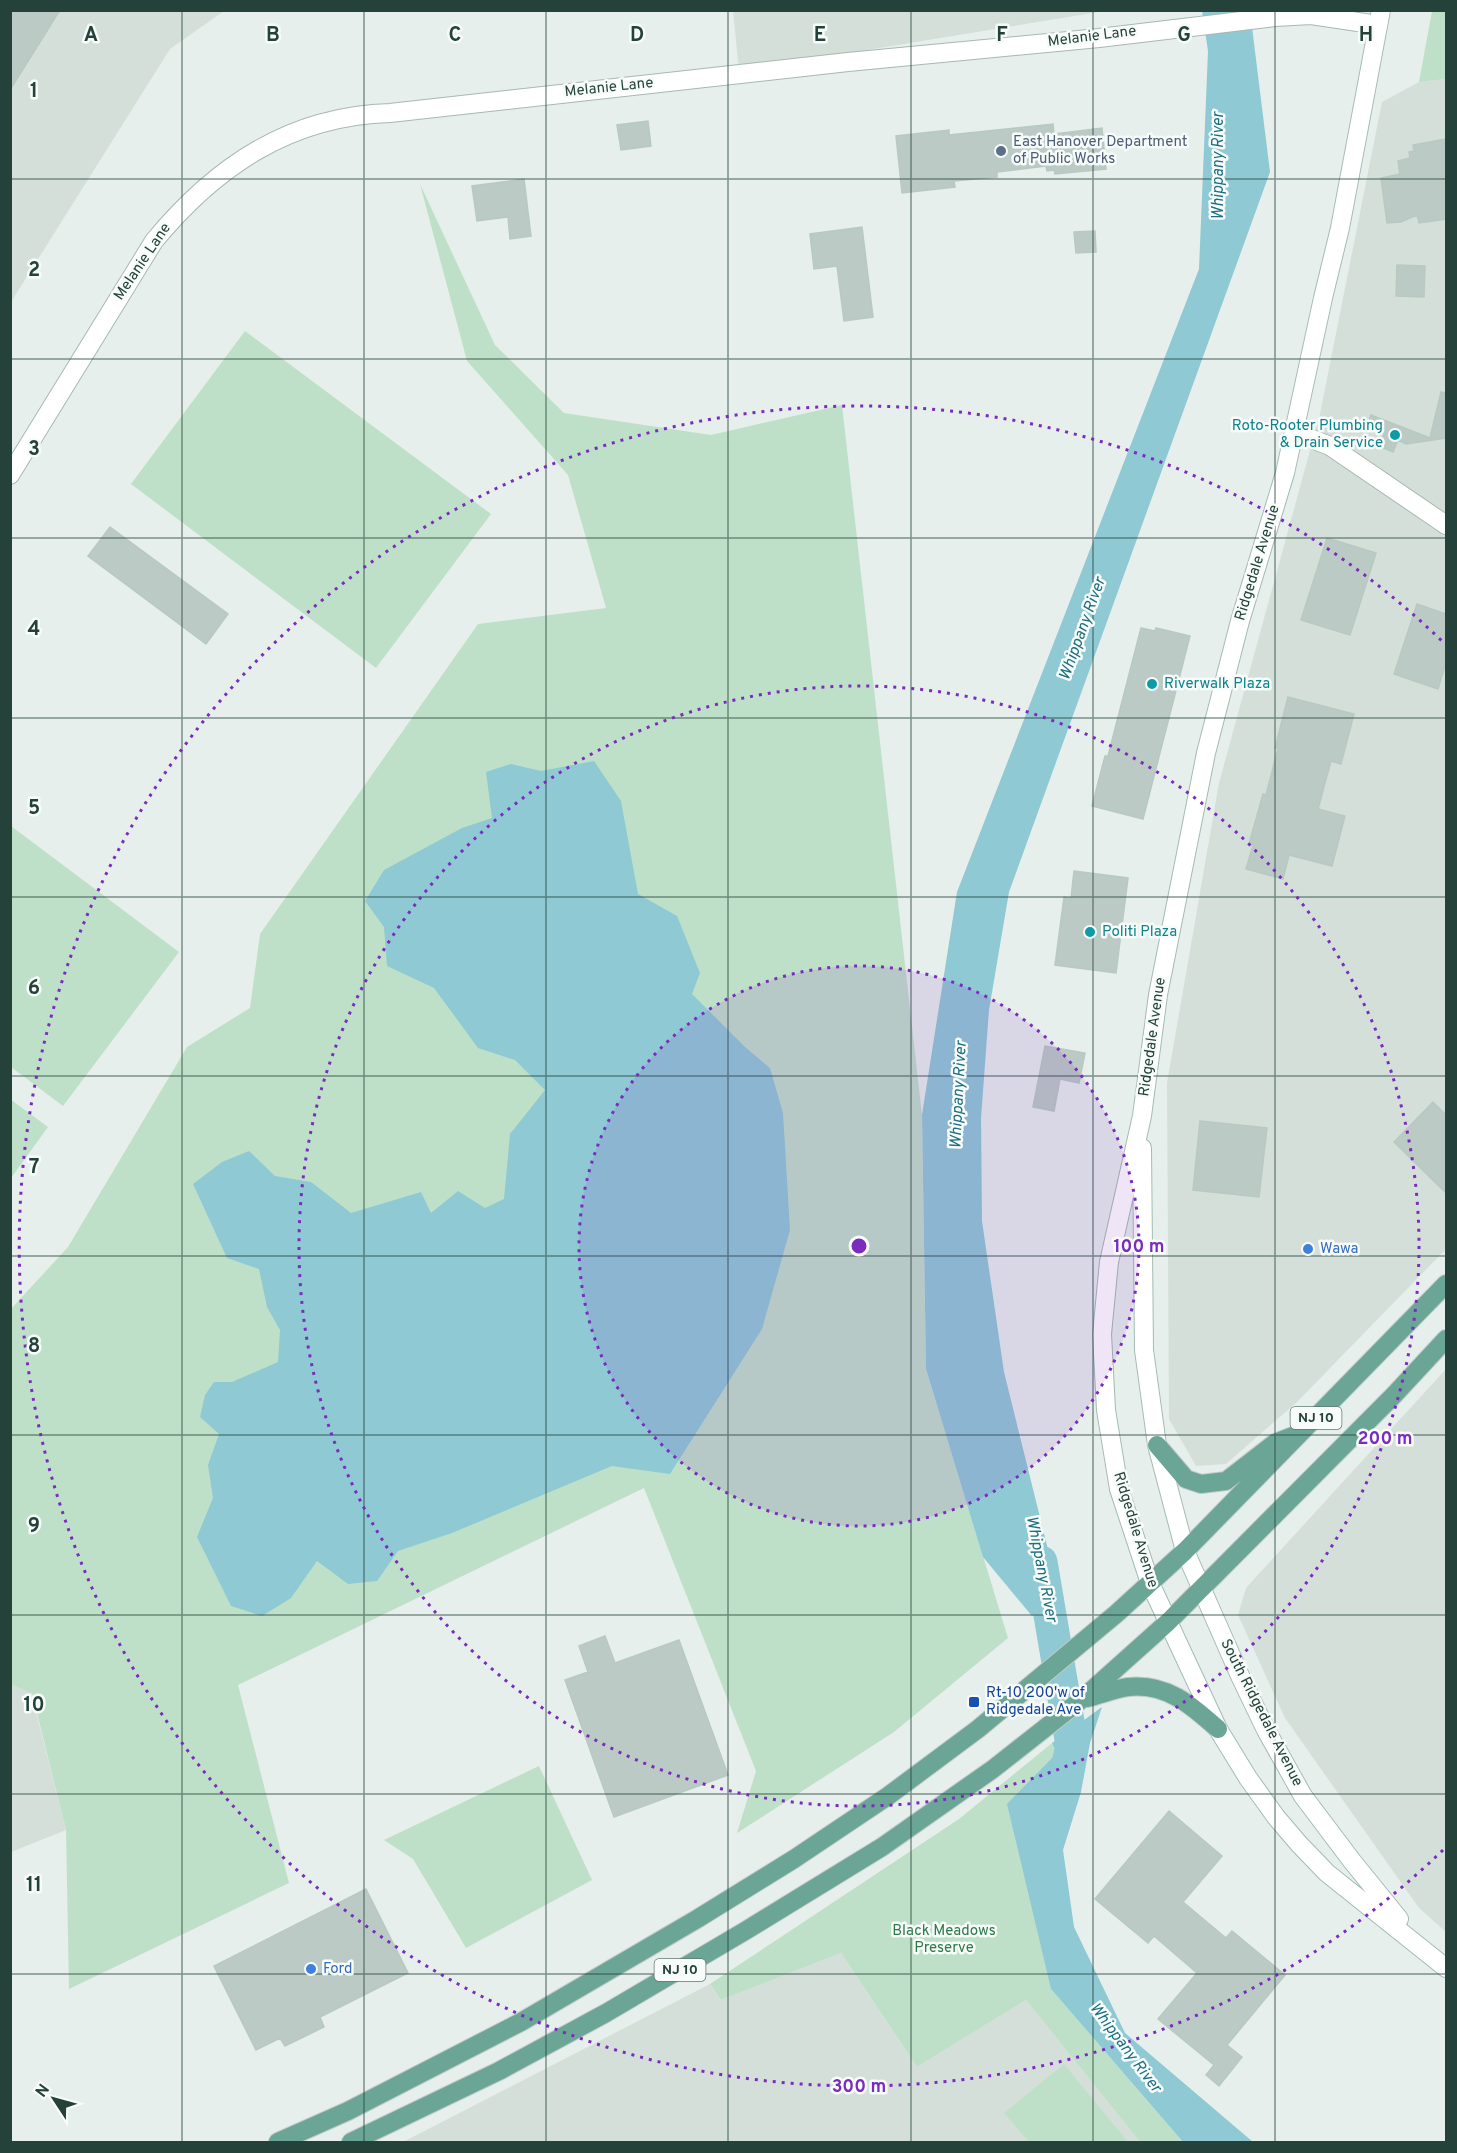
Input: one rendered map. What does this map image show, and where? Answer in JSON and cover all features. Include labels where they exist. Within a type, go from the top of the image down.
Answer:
[{"type":"main road","name":"Melanie Lane","points":[[10,475],[154,241],[178,212],[208,183],[237,162],[305,127],[338,118],[367,114],[848,62],[1099,38],[1275,17],[1311,15],[1379,18]]},
{"type":"main road","name":"Ridgedale Avenue","points":[[1168,1622],[1150,1584],[1119,1489],[1106,1410],[1102,1334],[1109,1262],[1142,1116],[1158,995],[1206,753],[1240,621],[1285,472],[1340,228],[1362,120],[1379,18]]},
{"type":"main road","points":[[1294,432],[1330,446],[1446,525]]},
{"type":"main road","name":"Ridgedale Avenue","points":[[1142,1116],[1142,1321],[1146,1367],[1157,1445],[1185,1551],[1201,1590]]},
{"type":"main road","name":"NJ 10","points":[[278,2142],[348,2111],[479,2044],[698,1919],[794,1859],[888,1796],[978,1729],[1150,1584],[1303,1432],[1446,1284]]},
{"type":"main road","name":"NJ 10","points":[[351,2142],[499,2071],[606,2013],[882,1847],[993,1770],[1082,1699],[1168,1622],[1446,1339]]},
{"type":"main road","points":[[1157,1445],[1186,1479],[1201,1484],[1227,1481],[1275,1443],[1303,1432]]},
{"type":"main road","name":"South Ridgedale Avenue","points":[[1201,1590],[1261,1720],[1303,1796],[1419,1944]]},
{"type":"main road","name":"South Ridgedale Avenue","points":[[1168,1622],[1218,1729],[1269,1807],[1299,1844],[1327,1873],[1419,1944],[1446,1968]]},
{"type":"main road","points":[[1082,1699],[1128,1687],[1158,1689],[1185,1701],[1218,1729]]},
{"type":"shaded area","points":[[733,10],[1105,11],[739,71]]},
{"type":"shaded area","points":[[11,11],[224,11],[170,49],[11,302]]},
{"type":"shaded area","points":[[1446,79],[1446,1249],[1297,1402],[1226,1464],[1196,1466],[1169,1419],[1167,1083],[1219,783],[1320,414],[1382,102],[1419,82]]},
{"type":"shaded area","points":[[1446,1369],[1446,1932],[1419,1908],[1285,1718],[1238,1615],[1246,1588]]},
{"type":"shaded area","points":[[10,1685],[31,1692],[66,1830],[11,1852]]},
{"type":"shaded area","points":[[841,1953],[917,2067],[1026,2000],[1140,2142],[403,2142],[710,1984],[721,2000]]},
{"type":"green space","points":[[1432,11],[1446,11],[1446,79],[1419,82]]},
{"type":"green space","points":[[420,184],[495,345],[564,413],[711,435],[842,405],[922,1115],[926,1369],[1008,1638],[894,1732],[737,1833],[756,1771],[644,1488],[238,1685],[289,1883],[69,1989],[66,1830],[32,1693],[11,1685],[10,1310],[68,1247],[187,1047],[250,1008],[260,934],[478,624],[606,608],[568,475],[467,361]]},
{"type":"green space","points":[[245,331],[491,514],[376,668],[131,484]]},
{"type":"green space","points":[[11,826],[179,952],[63,1106],[11,1067]]},
{"type":"green space","points":[[10,1099],[48,1127],[11,1178],[10,1178]]},
{"type":"green space","name":"Black Meadows Preserve","points":[[1052,1743],[1057,1752],[1051,1989],[1183,2142],[1140,2142],[1026,2000],[917,2067],[841,1953],[721,2000],[710,1984],[959,1819]]},
{"type":"green space","points":[[539,1766],[592,1880],[466,1948],[413,1859],[384,1840]]},
{"type":"green space","points":[[1064,2064],[1128,2142],[1029,2142],[1004,2113]]},
{"type":"water","points":[[1202,11],[1250,11],[1270,172],[1009,892],[989,1010],[981,1118],[982,1221],[1004,1372],[1060,1598],[1032,1616],[983,1557],[926,1369],[922,1115],[957,892],[1199,269],[1208,51]]},
{"type":"water","points":[[594,761],[621,801],[638,894],[677,916],[700,973],[692,994],[745,1047],[770,1068],[783,1113],[790,1230],[762,1329],[670,1474],[612,1466],[452,1533],[398,1551],[377,1581],[348,1584],[317,1561],[291,1598],[262,1616],[231,1606],[197,1537],[213,1498],[208,1465],[219,1434],[200,1417],[205,1395],[214,1382],[232,1382],[278,1362],[280,1330],[267,1307],[259,1269],[227,1258],[193,1184],[222,1162],[249,1151],[275,1176],[311,1182],[351,1213],[421,1192],[431,1213],[458,1191],[485,1208],[504,1199],[510,1134],[545,1090],[515,1060],[478,1048],[434,988],[387,966],[384,927],[365,901],[384,870],[462,828],[492,818],[486,772],[511,764],[541,771]]},
{"type":"water","points":[[1102,1707],[1090,1743],[1081,1792],[1063,1850],[1074,1927],[1125,2033],[1253,2142],[1183,2142],[1051,1989],[1007,1804],[1057,1753],[1052,1743]]},
{"type":"building","points":[[10,10],[60,10],[10,90]]},
{"type":"building","points":[[648,121],[651,146],[621,150],[617,125]]},
{"type":"building","name":"East Hanover Department of Public Works","points":[[1053,124],[1054,134],[1102,128],[1106,169],[1055,174],[1054,170],[1047,171],[1046,166],[997,172],[997,177],[954,181],[955,187],[902,193],[896,136],[949,130],[949,135]]},
{"type":"building","points":[[1446,139],[1446,219],[1419,223],[1417,215],[1401,222],[1387,223],[1381,178],[1400,174],[1398,161],[1410,158],[1409,152],[1414,151],[1413,145]]},
{"type":"building","points":[[524,179],[531,236],[510,239],[508,217],[477,221],[472,186]]},
{"type":"building","points":[[862,227],[873,317],[844,321],[837,266],[814,269],[810,234]]},
{"type":"building","points":[[1095,231],[1096,252],[1076,253],[1074,232]]},
{"type":"building","points":[[1397,265],[1425,266],[1424,297],[1396,296]]},
{"type":"building","points":[[1441,392],[1446,393],[1446,438],[1406,444],[1398,440],[1393,452],[1379,446],[1384,434],[1367,426],[1371,415],[1430,438]]},
{"type":"building","points":[[110,527],[228,614],[206,644],[88,556]]},
{"type":"building","points":[[1327,538],[1376,553],[1350,635],[1301,620]]},
{"type":"building","points":[[1417,604],[1446,614],[1446,663],[1438,689],[1394,674]]},
{"type":"building","name":"Riverwalk Plaza","points":[[1141,628],[1155,631],[1156,628],[1190,636],[1143,819],[1092,806],[1105,756],[1108,756]]},
{"type":"building","points":[[1288,697],[1354,714],[1341,764],[1331,761],[1318,809],[1345,816],[1332,866],[1289,855],[1283,879],[1246,869],[1253,845],[1249,844],[1263,794],[1266,795]]},
{"type":"building","name":"Politi Plaza","points":[[1074,871],[1128,878],[1116,973],[1055,965],[1064,897],[1071,898]]},
{"type":"building","points":[[1045,1046],[1085,1053],[1079,1083],[1060,1079],[1054,1111],[1033,1107]]},
{"type":"building","points":[[1433,1102],[1446,1115],[1446,1193],[1394,1142]]},
{"type":"building","points":[[1200,1121],[1267,1128],[1259,1197],[1193,1190]]},
{"type":"building","points":[[605,1636],[615,1663],[679,1640],[728,1775],[614,1817],[565,1680],[588,1672],[579,1646]]},
{"type":"building","points":[[1169,1811],[1222,1856],[1183,1902],[1226,1938],[1232,1931],[1285,1975],[1227,2045],[1242,2057],[1219,2086],[1206,2075],[1214,2065],[1158,2019],[1197,1973],[1154,1936],[1148,1943],[1095,1899]]},
{"type":"building","name":"Ford","points":[[366,1889],[408,1973],[320,2017],[324,2027],[285,2046],[280,2038],[256,2050],[214,1966]]},
{"type":"waterway","name":"Whippany River","points":[[1041,1562],[1072,1745],[1066,1774]]},
{"type":"place","name":"East Hanover Department of Public Works","points":[[1001,151]]},
{"type":"place","name":"Roto-Rooter Plumbing & Drain Service","points":[[1395,435]]},
{"type":"place","name":"Riverwalk Plaza","points":[[1152,684]]},
{"type":"place","name":"Politi Plaza","points":[[1090,932]]},
{"type":"place","name":"Wawa","points":[[1308,1249]]},
{"type":"place","name":"Rt-10 200'w of Ridgedale Ave","points":[[974,1702]]},
{"type":"place","name":"Ford","points":[[311,1969]]}]
